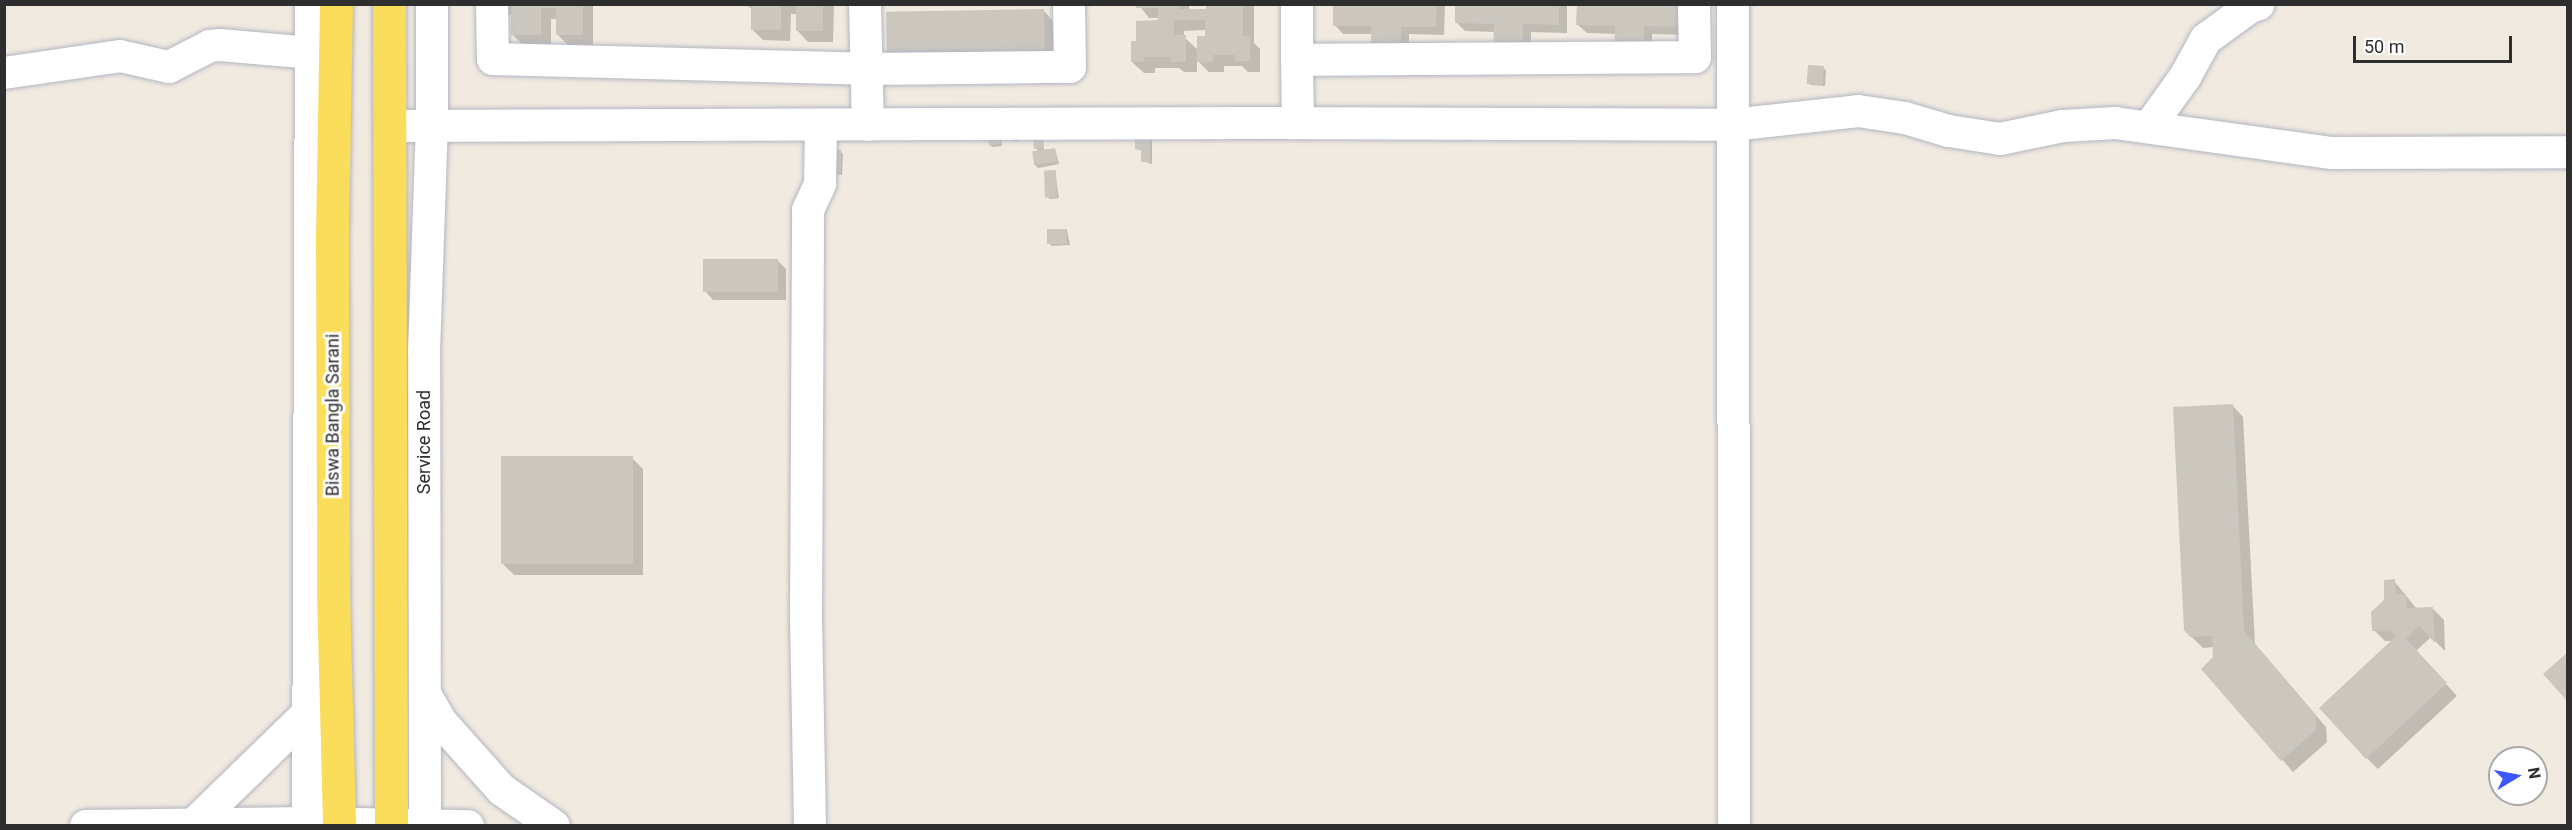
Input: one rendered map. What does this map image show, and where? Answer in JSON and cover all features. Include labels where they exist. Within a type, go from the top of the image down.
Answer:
[{"type":"main road","name":"Biswa Bangla Sarani","points":[[323,824],[333,593],[332,256],[336,4]]},
{"type":"main road","points":[[389,4],[391,824]]},
{"type":"street","points":[[311,4],[309,712],[323,824]]},
{"type":"street","name":"Service Road","points":[[425,825],[424,352],[432,128],[432,4]]},
{"type":"street","points":[[492,4],[494,59],[866,69],[1070,67],[1069,4]]},
{"type":"street","points":[[865,4],[868,125]]},
{"type":"street","points":[[1297,4],[1298,123]]},
{"type":"street","points":[[1297,60],[1695,57],[1694,4]]},
{"type":"street","points":[[1733,4],[1734,825]]},
{"type":"street","points":[[2149,127],[2184,77],[2206,39],[2250,7],[2259,4]]},
{"type":"street","points":[[4,73],[120,56],[169,67],[210,46],[311,53]]},
{"type":"street","points":[[390,126],[432,128],[1298,123],[1732,125],[1858,111],[1905,118],[1949,131],[2000,139],[2063,126],[2115,123],[2332,153],[2568,152]]},
{"type":"street","points":[[810,825],[806,615],[808,210],[820,184],[821,126]]},
{"type":"street","points":[[425,694],[442,723],[502,790],[554,825]]},
{"type":"street","points":[[194,824],[309,712]]},
{"type":"street","points":[[86,825],[468,825]]},
{"type":"building","points":[[511,4],[583,4],[583,35],[556,35],[556,8],[541,8],[541,35],[511,35]]},
{"type":"building","points":[[751,4],[781,4],[781,30],[751,30]]},
{"type":"building","points":[[796,4],[823,4],[823,31],[796,31]]},
{"type":"building","points":[[1136,4],[1179,4],[1179,9],[1206,9],[1206,4],[1243,4],[1243,36],[1250,37],[1250,61],[1235,61],[1235,55],[1213,55],[1213,62],[1197,62],[1197,36],[1205,36],[1205,20],[1174,20],[1174,35],[1186,35],[1186,62],[1171,62],[1171,57],[1144,57],[1144,62],[1131,62],[1131,41],[1136,41],[1136,21],[1158,20],[1158,8],[1136,8]]},
{"type":"building","points":[[1333,4],[1437,4],[1436,27],[1401,27],[1401,55],[1371,54],[1371,26],[1333,26]]},
{"type":"building","points":[[1455,4],[1559,4],[1559,25],[1523,24],[1523,52],[1493,52],[1494,24],[1455,23]]},
{"type":"building","points":[[1577,4],[1680,4],[1680,27],[1644,26],[1644,55],[1614,54],[1615,26],[1576,25]]},
{"type":"building","points":[[1044,9],[1045,59],[887,62],[886,12]]},
{"type":"building","points":[[1808,65],[1824,66],[1823,85],[1807,84]]},
{"type":"building","points":[[999,131],[1001,144],[989,146],[987,133]]},
{"type":"building","points":[[1041,133],[1043,148],[1034,149],[1032,134]]},
{"type":"building","points":[[1135,134],[1150,135],[1150,162],[1141,162],[1141,150],[1135,149]]},
{"type":"building","points":[[1055,148],[1057,162],[1034,165],[1032,151]]},
{"type":"building","points":[[829,150],[841,150],[841,172],[829,172]]},
{"type":"building","points":[[1044,170],[1056,170],[1057,197],[1045,197]]},
{"type":"building","points":[[1047,229],[1067,229],[1067,244],[1047,244]]},
{"type":"building","points":[[703,259],[778,259],[778,292],[703,292]]},
{"type":"building","points":[[2233,404],[2244,631],[2316,715],[2316,730],[2281,761],[2201,669],[2213,657],[2212,636],[2190,637],[2184,630],[2173,407]]},
{"type":"building","points":[[501,456],[633,456],[633,564],[501,564]]},
{"type":"building","points":[[2395,579],[2396,594],[2406,594],[2407,608],[2433,607],[2435,643],[2419,626],[2406,639],[2447,683],[2366,759],[2319,708],[2396,636],[2390,630],[2372,631],[2371,612],[2384,600],[2384,580]]},
{"type":"building","points":[[2568,652],[2568,702],[2543,674]]}]
